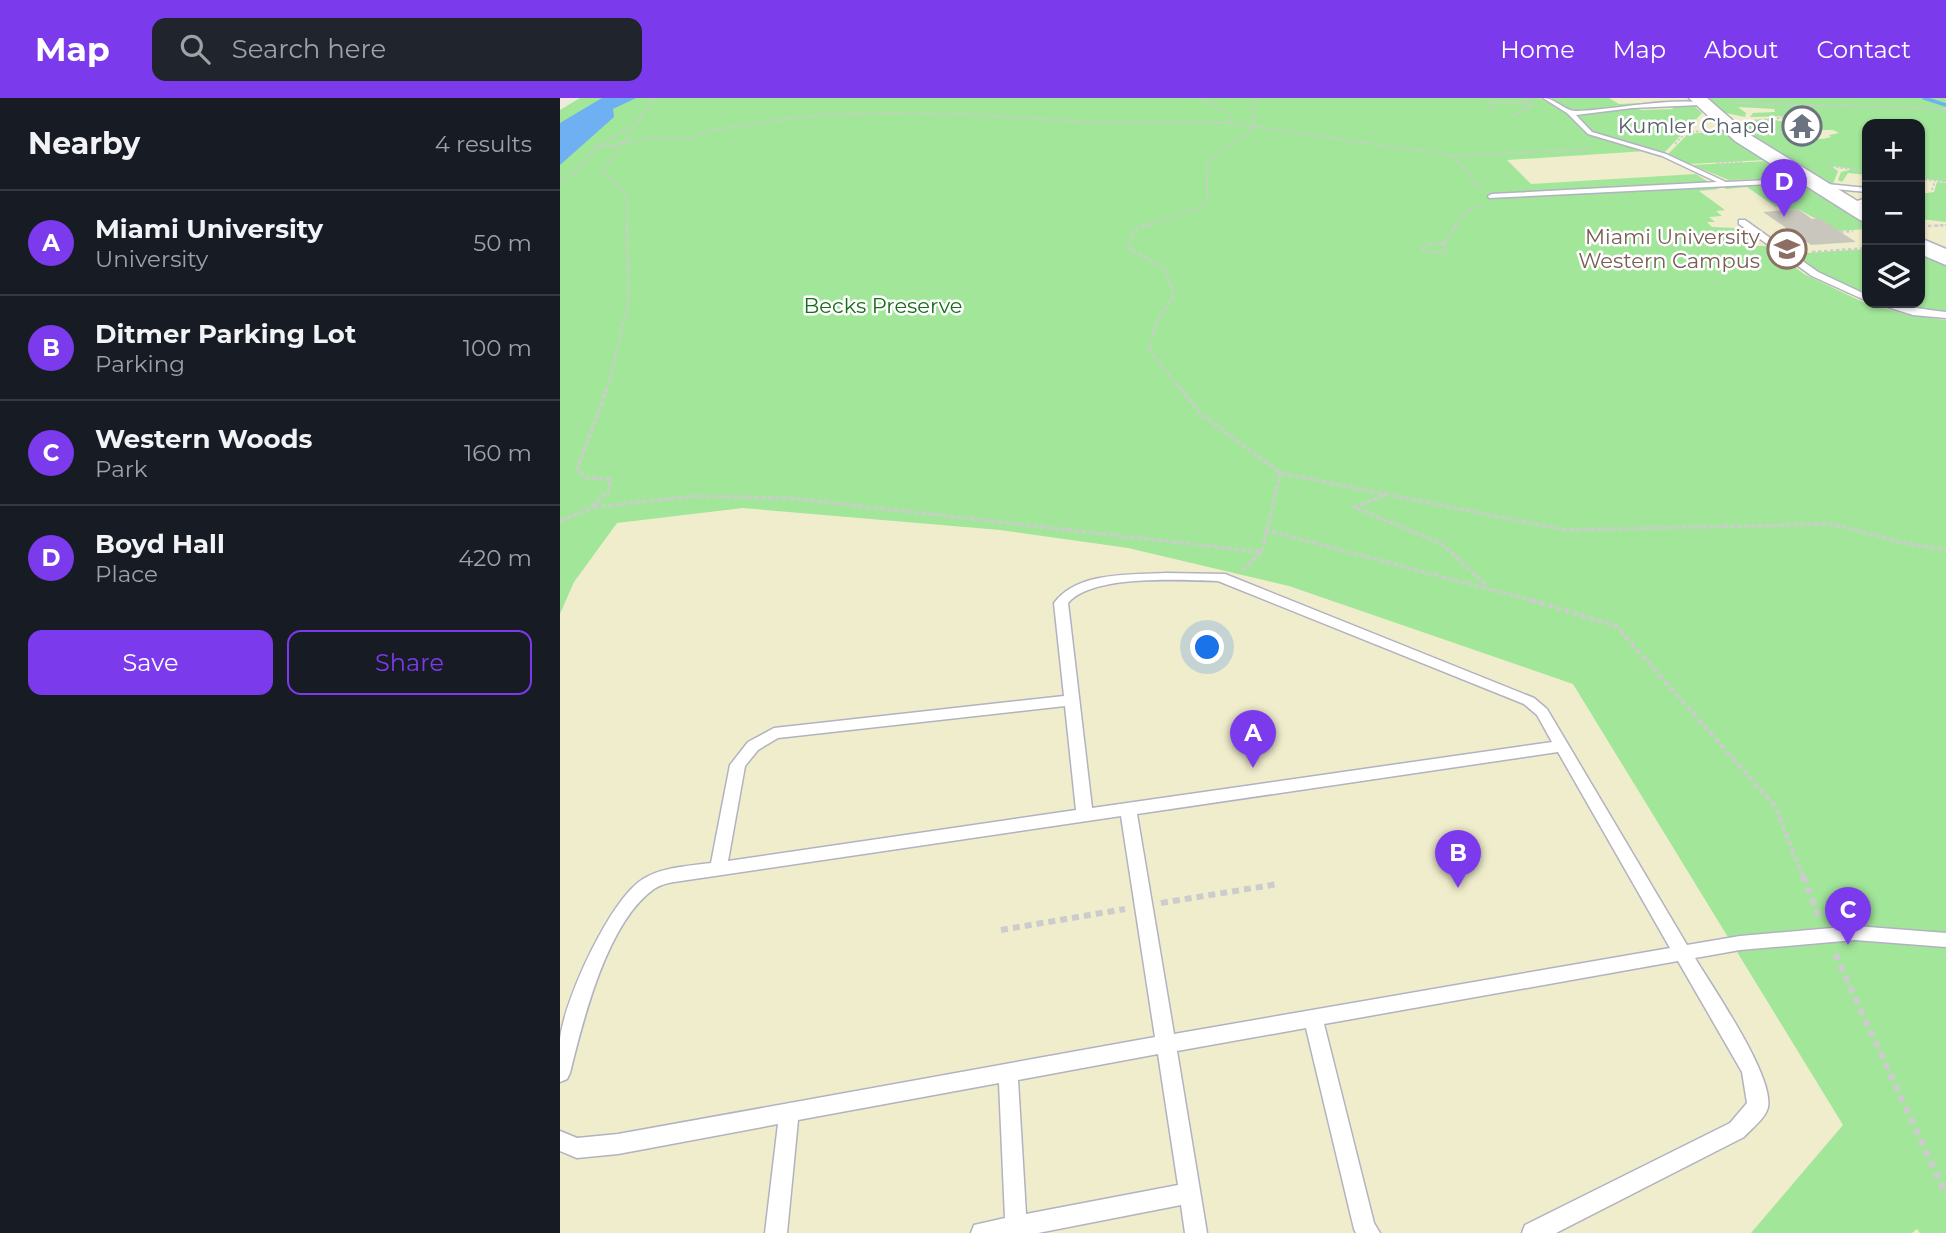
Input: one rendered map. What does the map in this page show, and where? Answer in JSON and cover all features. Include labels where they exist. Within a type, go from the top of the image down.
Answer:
[{"type":"street","points":[[1700,105],[1809,184],[1858,203]]},
{"type":"street","points":[[1925,248],[1946,258]]},
{"type":"lane","points":[[1546,98],[1572,114],[1582,129],[1590,133],[1664,155],[1721,185]]},
{"type":"lane","points":[[1572,114],[1632,106],[1700,105]]},
{"type":"lane","points":[[1492,196],[1721,185],[1809,184],[1862,189]]},
{"type":"lane","points":[[1742,222],[1815,274],[1862,296]]},
{"type":"lane","points":[[1898,308],[1946,315]]},
{"type":"lane","points":[[1085,815],[1061,603],[1073,591],[1092,584],[1181,575],[1220,577],[1529,701],[1542,712],[1751,1070],[1758,1106],[1737,1130],[1533,1233]]},
{"type":"lane","points":[[718,868],[738,765],[753,746],[774,733],[1072,700]]},
{"type":"lane","points":[[560,1073],[571,1028],[612,925],[649,884],[674,874],[1561,746]]},
{"type":"lane","points":[[1128,808],[1196,1233]]},
{"type":"lane","points":[[560,1141],[577,1148],[618,1144],[1008,1072],[1740,943],[1855,933],[1946,940]]},
{"type":"lane","points":[[1313,1018],[1365,1229],[1369,1233]]},
{"type":"lane","points":[[1008,1072],[1016,1227]]},
{"type":"lane","points":[[776,1233],[789,1113]]},
{"type":"lane","points":[[982,1233],[1189,1194]]},
{"type":"path","points":[[560,521],[580,516],[594,507],[609,491],[610,479],[587,478],[577,470],[604,400],[628,303],[627,196],[602,171],[654,98]]},
{"type":"path","points":[[1198,98],[1226,111],[1232,123]]},
{"type":"path","points":[[1256,125],[1251,110],[1259,98]]},
{"type":"path","points":[[1495,98],[1501,102]]},
{"type":"path","points":[[1517,103],[1528,98],[1541,98]]},
{"type":"path","points":[[1494,114],[1487,102],[1533,106],[1513,116]]},
{"type":"path","points":[[1664,155],[1700,105],[1865,105],[1946,109]]},
{"type":"path","points":[[595,148],[654,138],[687,139],[712,130],[818,115],[962,114],[1089,122],[1256,125],[1454,156],[1601,149]]},
{"type":"path","points":[[1743,124],[1759,118],[1791,119]]},
{"type":"path","points":[[560,181],[573,174],[595,148],[634,123]]},
{"type":"path","points":[[1256,125],[1207,164],[1206,201],[1196,209],[1134,229],[1128,248],[1166,270],[1174,296],[1157,321],[1149,350],[1201,414],[1280,473],[1564,530],[1832,524],[1905,543],[1946,550]]},
{"type":"path","points":[[1786,131],[1797,134]]},
{"type":"path","points":[[1444,243],[1429,244],[1421,249],[1426,252],[1446,251],[1444,243],[1467,210],[1485,205],[1492,196],[1478,188],[1464,165],[1454,156]]},
{"type":"path","points":[[1685,165],[1745,162]]},
{"type":"path","points":[[1832,166],[1839,172]]},
{"type":"path","points":[[1925,180],[1946,182]]},
{"type":"path","points":[[1932,190],[1935,181]]},
{"type":"path","points":[[1786,210],[1780,206],[1781,203],[1809,184]]},
{"type":"path","points":[[1925,226],[1946,225]]},
{"type":"path","points":[[1787,253],[1862,248]]},
{"type":"path","points":[[1230,580],[1262,552],[1280,473]]},
{"type":"path","points":[[594,507],[696,496],[788,498],[1262,552]]},
{"type":"path","points":[[1384,496],[1354,507],[1442,544],[1488,587]]},
{"type":"path","points":[[1265,530],[1488,587],[1616,625],[1775,806],[1826,934],[1946,1195]]},
{"type":"shaded area","points":[[617,98],[1946,98],[1946,1233],[560,1233],[560,145]]},
{"type":"green space","name":"Becks Preserve","points":[[580,98],[1540,98],[1567,114],[1584,132],[1646,151],[1507,160],[1531,184],[1696,174],[1719,189],[1699,191],[1725,210],[1716,211],[1722,216],[1709,217],[1715,222],[1707,222],[1712,227],[1734,228],[1758,246],[1768,246],[1804,274],[1862,302],[1862,308],[1883,308],[1908,315],[1946,320],[1946,1233],[1920,1233],[1917,1229],[1912,1233],[1751,1233],[1843,1125],[1573,684],[1289,586],[1128,548],[1000,530],[743,508],[617,523],[574,582],[560,614],[560,110]]},
{"type":"green space","points":[[1551,98],[1609,98],[1619,104],[1666,102],[1573,111]]},
{"type":"green space","points":[[1703,98],[1946,98],[1946,182],[1925,179],[1925,119],[1862,119],[1862,174],[1848,173],[1842,182],[1838,180],[1841,172],[1853,169],[1831,166],[1838,171],[1833,184],[1826,183],[1747,136],[1769,131],[1746,135],[1739,130],[1753,121],[1768,119],[1791,125],[1798,129],[1785,131],[1808,138],[1820,139],[1839,133],[1821,130],[1796,116],[1750,117],[1753,113],[1775,112],[1774,109],[1738,107],[1746,113],[1745,117],[1716,111]]},
{"type":"green space","points":[[1673,105],[1693,105],[1702,113],[1664,153],[1592,133],[1578,117],[1580,113],[1630,107],[1642,110],[1673,109]]},
{"type":"green space","points":[[1723,131],[1766,160],[1689,164],[1668,154],[1688,134]]},
{"type":"green space","points":[[1768,161],[1794,178],[1729,180],[1692,165]]},
{"type":"green space","points":[[1937,182],[1946,183],[1946,222],[1925,220],[1925,193],[1934,192]]},
{"type":"green space","points":[[1803,183],[1862,220],[1862,229],[1838,231],[1798,209],[1787,210],[1782,205],[1786,201],[1776,207],[1747,187],[1726,189],[1722,185]]},
{"type":"green space","points":[[1862,249],[1862,292],[1824,275],[1792,254]]},
{"type":"green space","points":[[1925,255],[1946,266],[1946,312],[1921,308],[1925,308]]},
{"type":"water","points":[[602,98],[636,98],[613,109],[614,117],[560,165],[560,123]]},
{"type":"building","points":[[1798,209],[1812,219],[1819,218],[1856,242],[1811,245],[1763,212]]},
{"type":"waterway","points":[[1924,98],[1946,105]]},
{"type":"place","name":"Kumler Chapel","points":[[1802,126]]},
{"type":"place","name":"Boyd Hall","points":[[1784,217]]},
{"type":"place","name":"Miami University Western Campus","points":[[1787,249]]},
{"type":"place","name":"Miami University","points":[[1253,768]]},
{"type":"place","name":"Ditmer Parking Lot","points":[[1458,888]]},
{"type":"place","name":"Western Woods","points":[[1848,945]]}]
